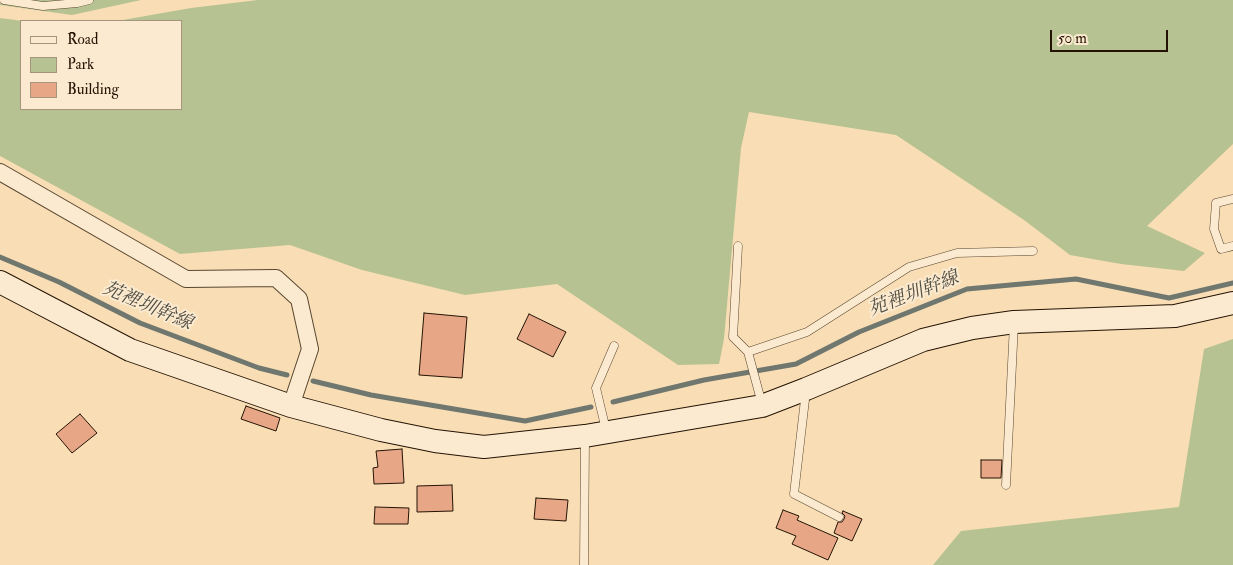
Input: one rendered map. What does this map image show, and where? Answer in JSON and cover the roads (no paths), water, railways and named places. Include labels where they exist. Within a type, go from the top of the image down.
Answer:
[{"type":"street","points":[[0,172],[186,279],[276,278],[299,299],[310,349],[290,406]]},
{"type":"street","points":[[0,282],[130,350],[290,406],[381,430],[436,441],[484,447],[584,436],[762,406],[806,390],[923,340],[972,328],[1014,322],[1175,316],[1233,303]]},
{"type":"lane","points":[[4,0],[43,6],[89,0]]},
{"type":"lane","points":[[1233,198],[1216,203],[1214,229],[1221,249],[1233,246]]},
{"type":"lane","points":[[738,246],[733,337],[748,352],[762,406]]},
{"type":"lane","points":[[748,352],[807,332],[909,267],[957,253],[1033,251]]},
{"type":"lane","points":[[1006,485],[1014,322]]},
{"type":"lane","points":[[607,432],[596,388],[614,346]]},
{"type":"lane","points":[[806,390],[794,494],[839,517]]},
{"type":"lane","points":[[584,436],[584,565]]},
{"type":"waterway","name":"苑裡圳幹線","points":[[0,257],[59,282],[140,323],[259,368],[287,375]]},
{"type":"waterway","name":"苑裡圳幹線","points":[[613,402],[704,380],[796,364],[859,332],[967,289],[1076,279],[1169,298],[1233,283]]},
{"type":"waterway","name":"苑裡圳幹線","points":[[313,381],[371,395],[525,421],[591,407]]}]
